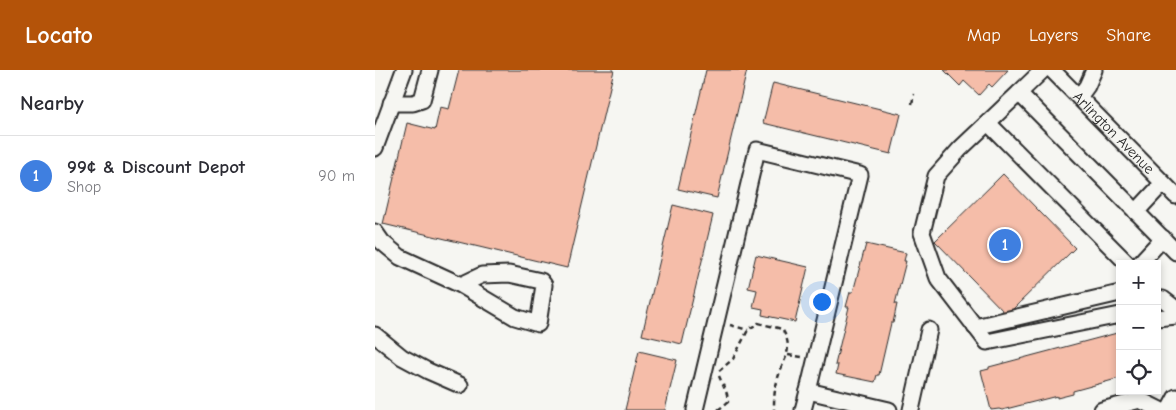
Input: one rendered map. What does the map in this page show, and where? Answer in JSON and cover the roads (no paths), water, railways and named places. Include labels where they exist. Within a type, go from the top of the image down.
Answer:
[{"type":"street","points":[[375,148],[403,70]]},
{"type":"street","points":[[391,103],[413,103],[423,100],[430,70]]},
{"type":"street","points":[[1043,70],[960,149],[936,176],[922,233],[938,278],[987,342],[1116,316]]},
{"type":"street","name":"Arlington Avenue","points":[[1052,70],[1176,196]]},
{"type":"street","points":[[1079,97],[1087,86],[1093,70]]},
{"type":"street","points":[[1019,93],[1176,252]]},
{"type":"street","points":[[988,123],[1124,260]]},
{"type":"street","points":[[695,410],[757,150],[860,175],[803,410]]},
{"type":"street","points":[[1137,212],[1163,182]]},
{"type":"street","points":[[375,232],[382,242],[400,257],[461,285],[515,317],[538,324],[544,285],[541,281],[509,274],[482,275],[461,285]]},
{"type":"street","points":[[1143,260],[1163,238]]},
{"type":"street","points":[[975,327],[1116,294]]},
{"type":"street","points":[[1161,298],[1176,309]]},
{"type":"street","points":[[1161,318],[1176,316]]},
{"type":"street","points":[[911,410],[929,330]]},
{"type":"street","points":[[375,335],[402,357],[460,385]]},
{"type":"street","points":[[808,391],[889,410]]},
{"type":"street","points":[[1169,410],[1176,397]]},
{"type":"street","points":[[1102,410],[1140,400],[1160,410]]},
{"type":"place","name":"99¢ & Discount Depot","points":[[1005,245]]}]
